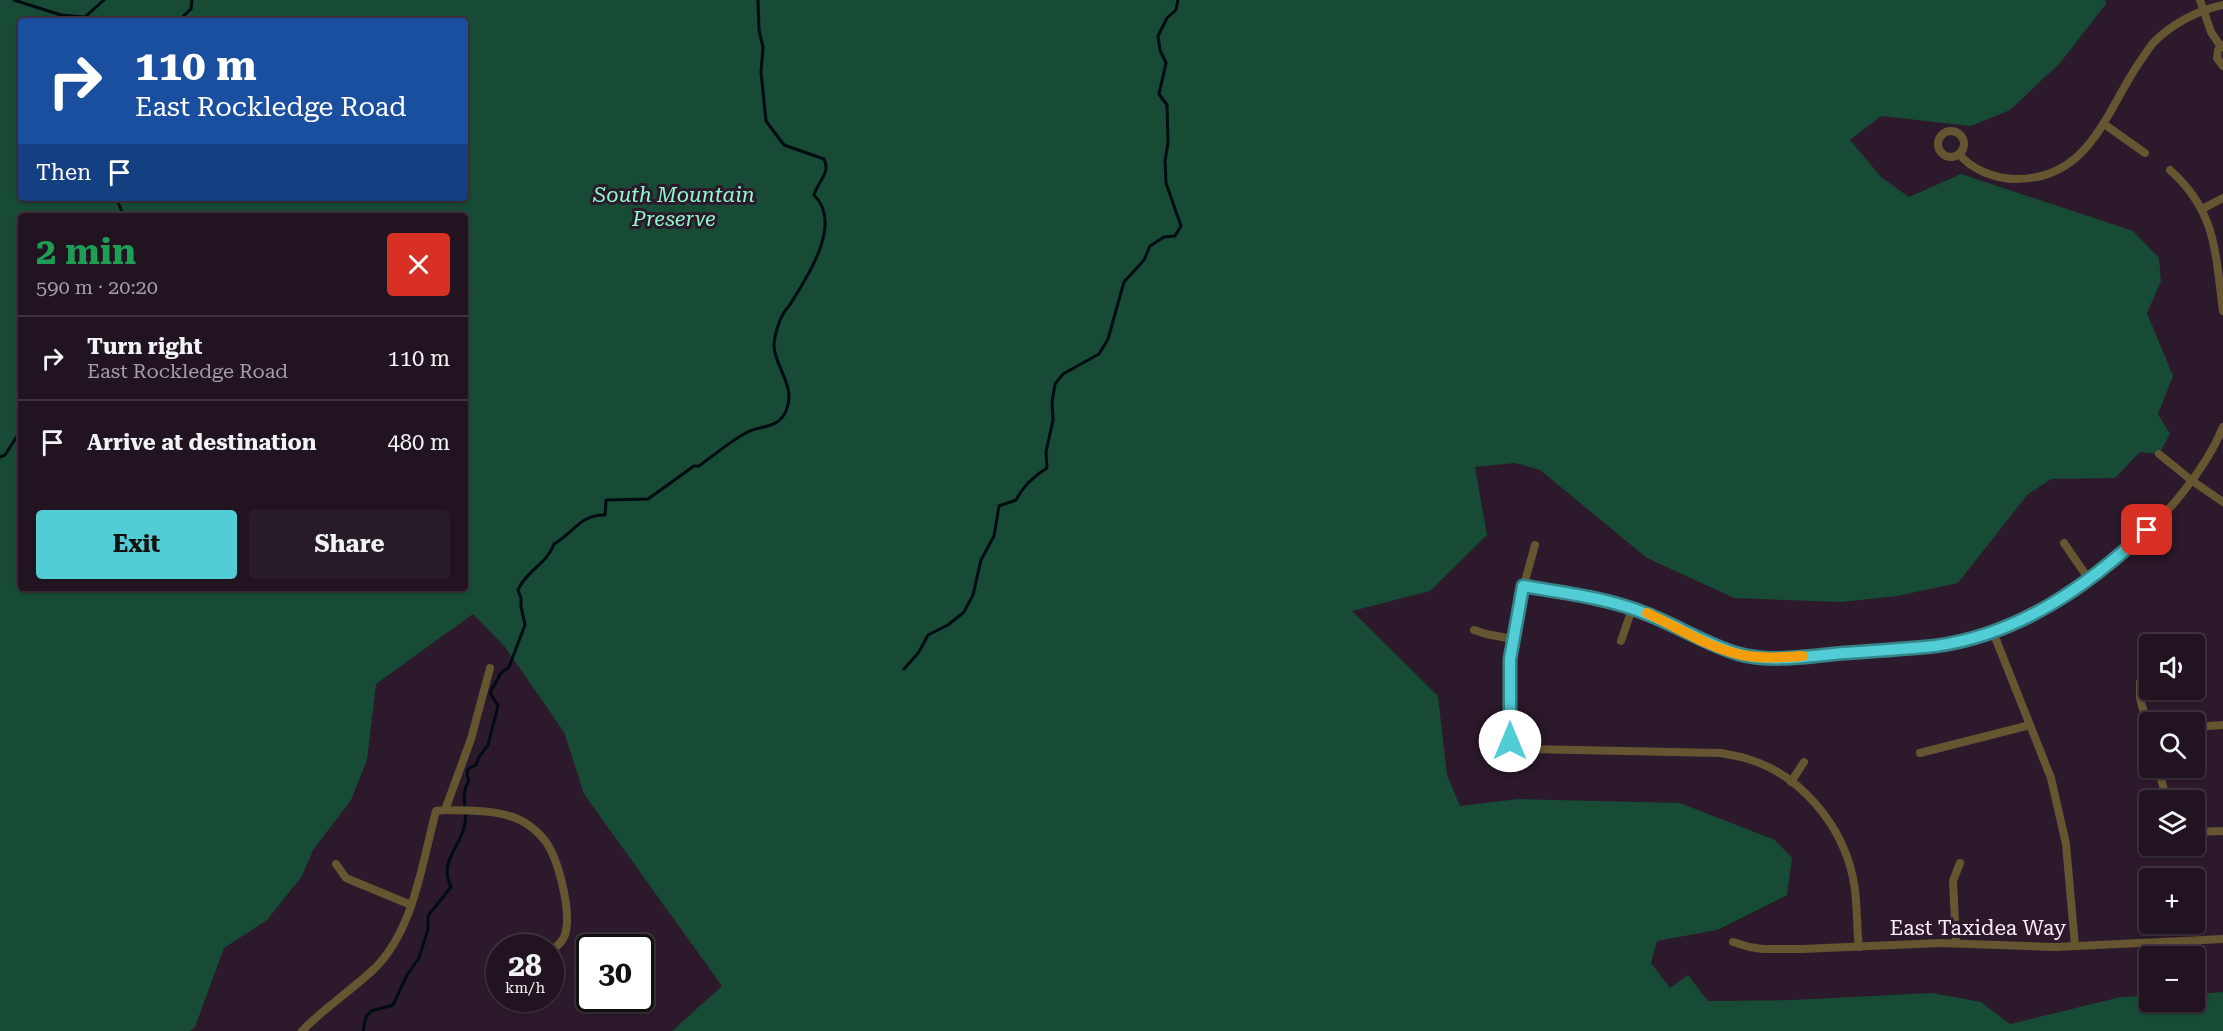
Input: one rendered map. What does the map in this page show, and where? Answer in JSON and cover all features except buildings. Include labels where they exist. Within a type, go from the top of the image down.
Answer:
[{"type":"street","points":[[2200,0],[2211,32],[2222,46],[2217,58],[2223,66]]},
{"type":"street","points":[[1959,154],[1982,171],[2007,178],[2033,179],[2055,172],[2073,161],[2088,147],[2104,124],[2136,67],[2154,42],[2192,14],[2223,6]]},
{"type":"street","points":[[2104,124],[2145,153]]},
{"type":"street","points":[[2170,171],[2192,193],[2211,228],[2223,311]]},
{"type":"street","points":[[2202,209],[2223,198]]},
{"type":"street","points":[[1523,586],[1580,595],[1632,609],[1722,648],[1764,658],[1936,645],[1993,632],[2035,614],[2090,581],[2160,518],[2207,458],[2223,427]]},
{"type":"street","points":[[2159,453],[2191,480],[2223,502]]},
{"type":"street","points":[[2064,543],[2090,581]]},
{"type":"street","points":[[1535,545],[1523,586],[1510,659],[1510,741],[1527,749],[1721,753],[1749,759],[1775,772],[1791,782],[1818,806],[1830,822],[1850,863],[1854,881],[1859,947]]},
{"type":"street","points":[[1621,641],[1632,609]]},
{"type":"street","points":[[1474,630],[1513,639]]},
{"type":"street","points":[[1993,632],[2050,778],[2066,844],[2074,946]]},
{"type":"street","points":[[445,810],[471,739],[490,668]]},
{"type":"street","points":[[1920,753],[2030,725]]},
{"type":"street","points":[[2205,726],[2223,725]]},
{"type":"street","points":[[1791,782],[1804,762]]},
{"type":"street","points":[[302,1031],[376,967],[395,943],[411,904],[436,811],[500,813],[522,821],[544,840],[556,860],[568,916],[564,937]]},
{"type":"street","points":[[2205,832],[2223,831]]},
{"type":"street","points":[[1956,943],[1953,881],[1960,863]]},
{"type":"street","points":[[336,864],[346,878],[411,904]]},
{"type":"street","name":"East Taxidea Way","points":[[1733,942],[1763,949],[1956,943],[2074,946],[2223,939]]},
{"type":"green space","name":"South Mountain Preserve","points":[[0,0],[2105,0],[2106,4],[2060,63],[2010,110],[1971,126],[1881,116],[1850,140],[1881,177],[1909,197],[1961,174],[2133,231],[2159,258],[2161,281],[2147,313],[2173,376],[2158,414],[2170,434],[2159,454],[2140,452],[2115,478],[2051,479],[2027,495],[1958,583],[1897,596],[1841,602],[1734,598],[1647,558],[1540,470],[1515,463],[1475,467],[1487,535],[1430,591],[1352,611],[1438,696],[1447,775],[1460,806],[1518,799],[1680,803],[1775,840],[1792,858],[1787,895],[1717,930],[1657,941],[1651,963],[1670,988],[1688,975],[1708,1001],[1792,1000],[1932,993],[1981,1002],[2010,1024],[2121,997],[2139,996],[2139,1012],[2205,1012],[2205,993],[2223,992],[2223,1031],[672,1031],[722,986],[584,794],[564,732],[505,647],[473,614],[376,684],[367,760],[351,800],[313,850],[302,876],[267,920],[224,948],[195,1027],[190,1031],[0,1031]]},
{"type":"waterway","points":[[14,0],[61,15],[85,17],[104,0]]},
{"type":"waterway","points":[[181,18],[191,9],[192,0]]},
{"type":"waterway","points":[[363,1031],[366,1017],[371,1011],[393,1005],[407,975],[419,958],[428,929],[428,916],[451,887],[447,869],[465,823],[464,797],[469,781],[468,769],[476,765],[488,745],[498,706],[490,693],[501,673],[509,667],[525,625],[518,590],[522,583],[547,557],[554,544],[583,521],[605,515],[606,500],[648,499],[738,438],[750,431],[778,422],[786,411],[789,393],[777,361],[775,338],[781,317],[806,279],[820,249],[825,220],[822,207],[814,195],[825,173],[826,164],[824,159],[784,145],[766,121],[761,72],[763,47],[759,30],[758,0]]},
{"type":"waterway","points":[[904,669],[919,652],[928,635],[948,625],[964,612],[973,595],[981,560],[994,536],[999,506],[1016,500],[1029,482],[1047,468],[1046,452],[1053,420],[1052,402],[1055,384],[1063,374],[1099,354],[1108,339],[1124,282],[1144,260],[1150,246],[1164,237],[1175,236],[1181,226],[1166,183],[1167,105],[1159,94],[1166,63],[1160,50],[1158,36],[1167,18],[1176,10],[1178,0]]},
{"type":"waterway","points":[[117,201],[123,213]]},
{"type":"waterway","points":[[0,457],[5,455],[18,435]]},
{"type":"slow traffic","points":[[1647,613],[1713,644],[1741,654],[1764,658],[1803,656]]},
{"type":"route","points":[[1510,741],[1510,659],[1523,586],[1580,595],[1632,609],[1713,644],[1741,654],[1764,658],[1936,645],[1985,635],[2035,614],[2090,581],[2147,530]]}]
